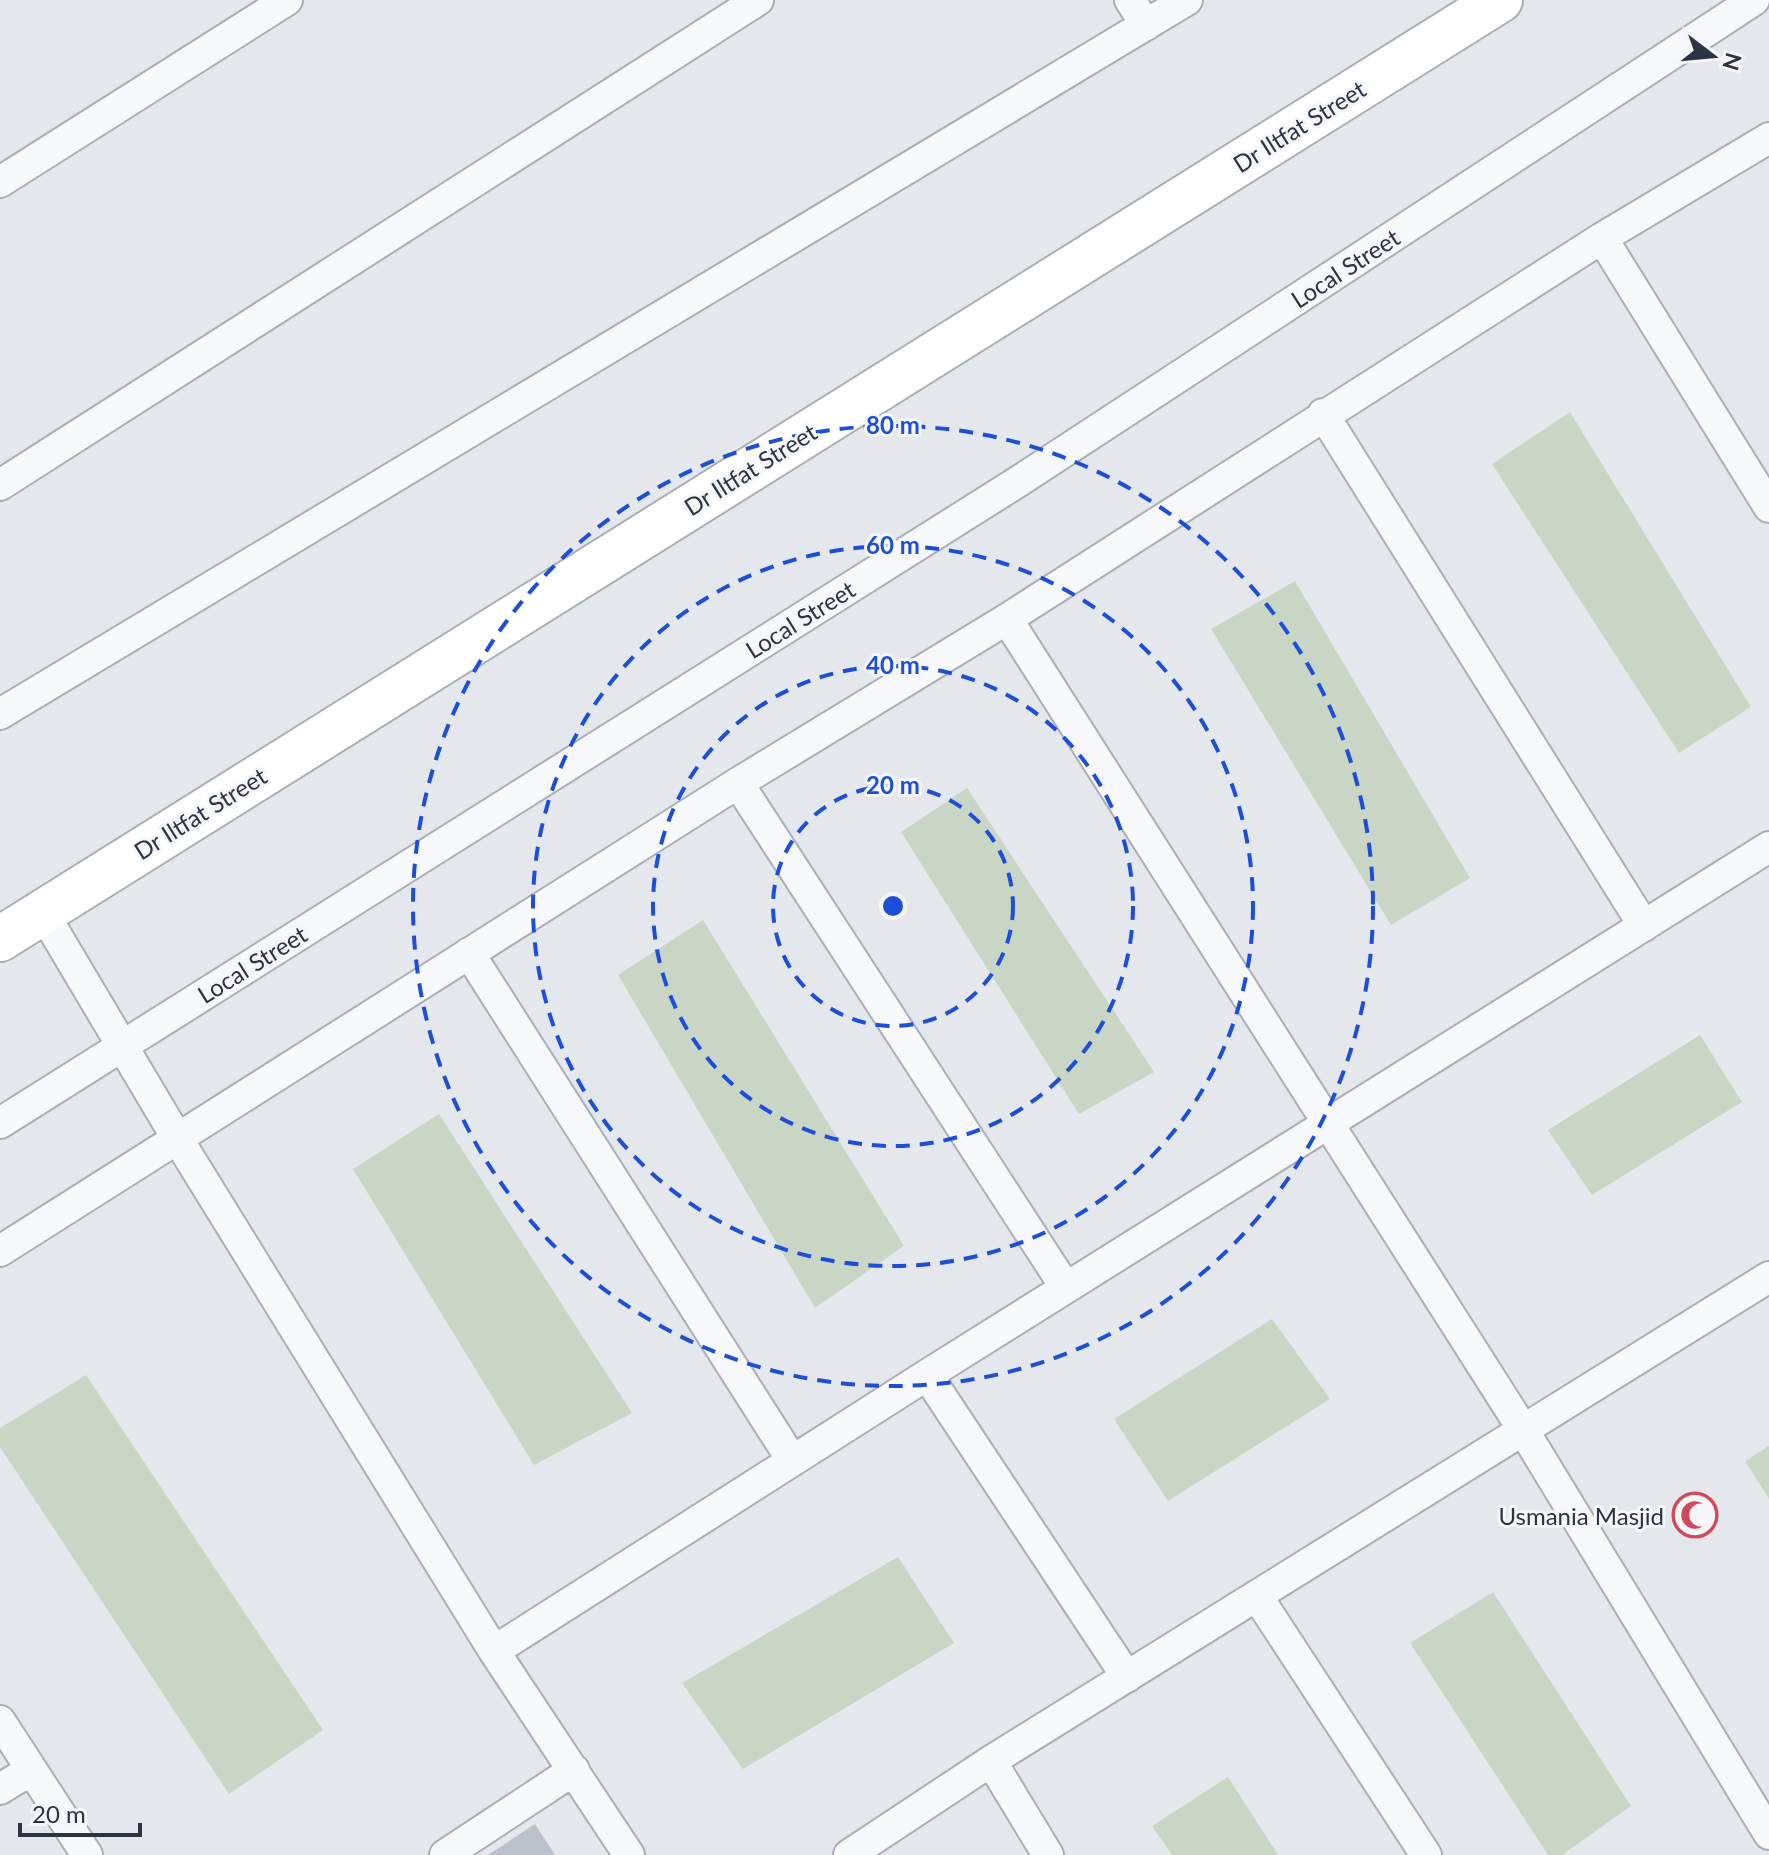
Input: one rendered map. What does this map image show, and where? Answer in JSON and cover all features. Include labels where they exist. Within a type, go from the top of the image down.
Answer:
[{"type":"street","points":[[0,182],[287,0]]},
{"type":"street","points":[[0,485],[758,0]]},
{"type":"street","points":[[0,714],[1138,12],[1187,0]]},
{"type":"street","name":"Dr Iltfat Street","points":[[0,939],[1500,0]]},
{"type":"street","name":"Local Street","points":[[0,1123],[1016,483],[1754,0]]},
{"type":"street","points":[[0,1251],[738,783],[1007,619],[1602,238],[1769,138]]},
{"type":"street","points":[[1602,238],[1769,507]]},
{"type":"street","points":[[1323,414],[1644,926]]},
{"type":"street","points":[[1007,619],[1522,1428],[1769,1834]]},
{"type":"street","points":[[738,783],[1066,1288]]},
{"type":"street","points":[[494,1651],[792,1460],[1644,926],[1765,859]]},
{"type":"street","points":[[42,911],[177,1138],[494,1651],[629,1855]]},
{"type":"street","points":[[469,953],[792,1460]]},
{"type":"street","points":[[849,1855],[991,1761],[1769,1277]]},
{"type":"street","points":[[927,1375],[1127,1677]]},
{"type":"street","points":[[1257,1596],[1426,1855]]},
{"type":"street","points":[[0,1721],[87,1855]]},
{"type":"street","points":[[991,1761],[1048,1855]]},
{"type":"street","points":[[0,1789],[31,1770]]},
{"type":"street","points":[[445,1855],[574,1770]]},
{"type":"green space","points":[[1570,412],[1751,707],[1679,753],[1492,464]]},
{"type":"green space","points":[[1295,581],[1470,878],[1391,925],[1211,629]]},
{"type":"green space","points":[[967,788],[1154,1072],[1079,1114],[901,832]]},
{"type":"green space","points":[[703,920],[904,1246],[815,1308],[618,975]]},
{"type":"green space","points":[[1700,1035],[1742,1102],[1592,1195],[1548,1130]]},
{"type":"green space","points":[[439,1114],[632,1413],[534,1465],[353,1169]]},
{"type":"green space","points":[[1272,1319],[1330,1399],[1168,1501],[1114,1419]]},
{"type":"green space","points":[[86,1375],[323,1730],[229,1794],[0,1447],[0,1428]]},
{"type":"green space","points":[[1769,1446],[1769,1499],[1745,1461]]},
{"type":"green space","points":[[898,1557],[954,1643],[743,1769],[682,1683]]},
{"type":"green space","points":[[1493,1592],[1631,1806],[1562,1855],[1548,1855],[1410,1643]]},
{"type":"green space","points":[[1228,1777],[1278,1855],[1172,1855],[1152,1826]]},
{"type":"building","points":[[535,1824],[555,1855],[488,1855]]},
{"type":"place","name":"Usmania Masjid","points":[[1695,1515]]}]
